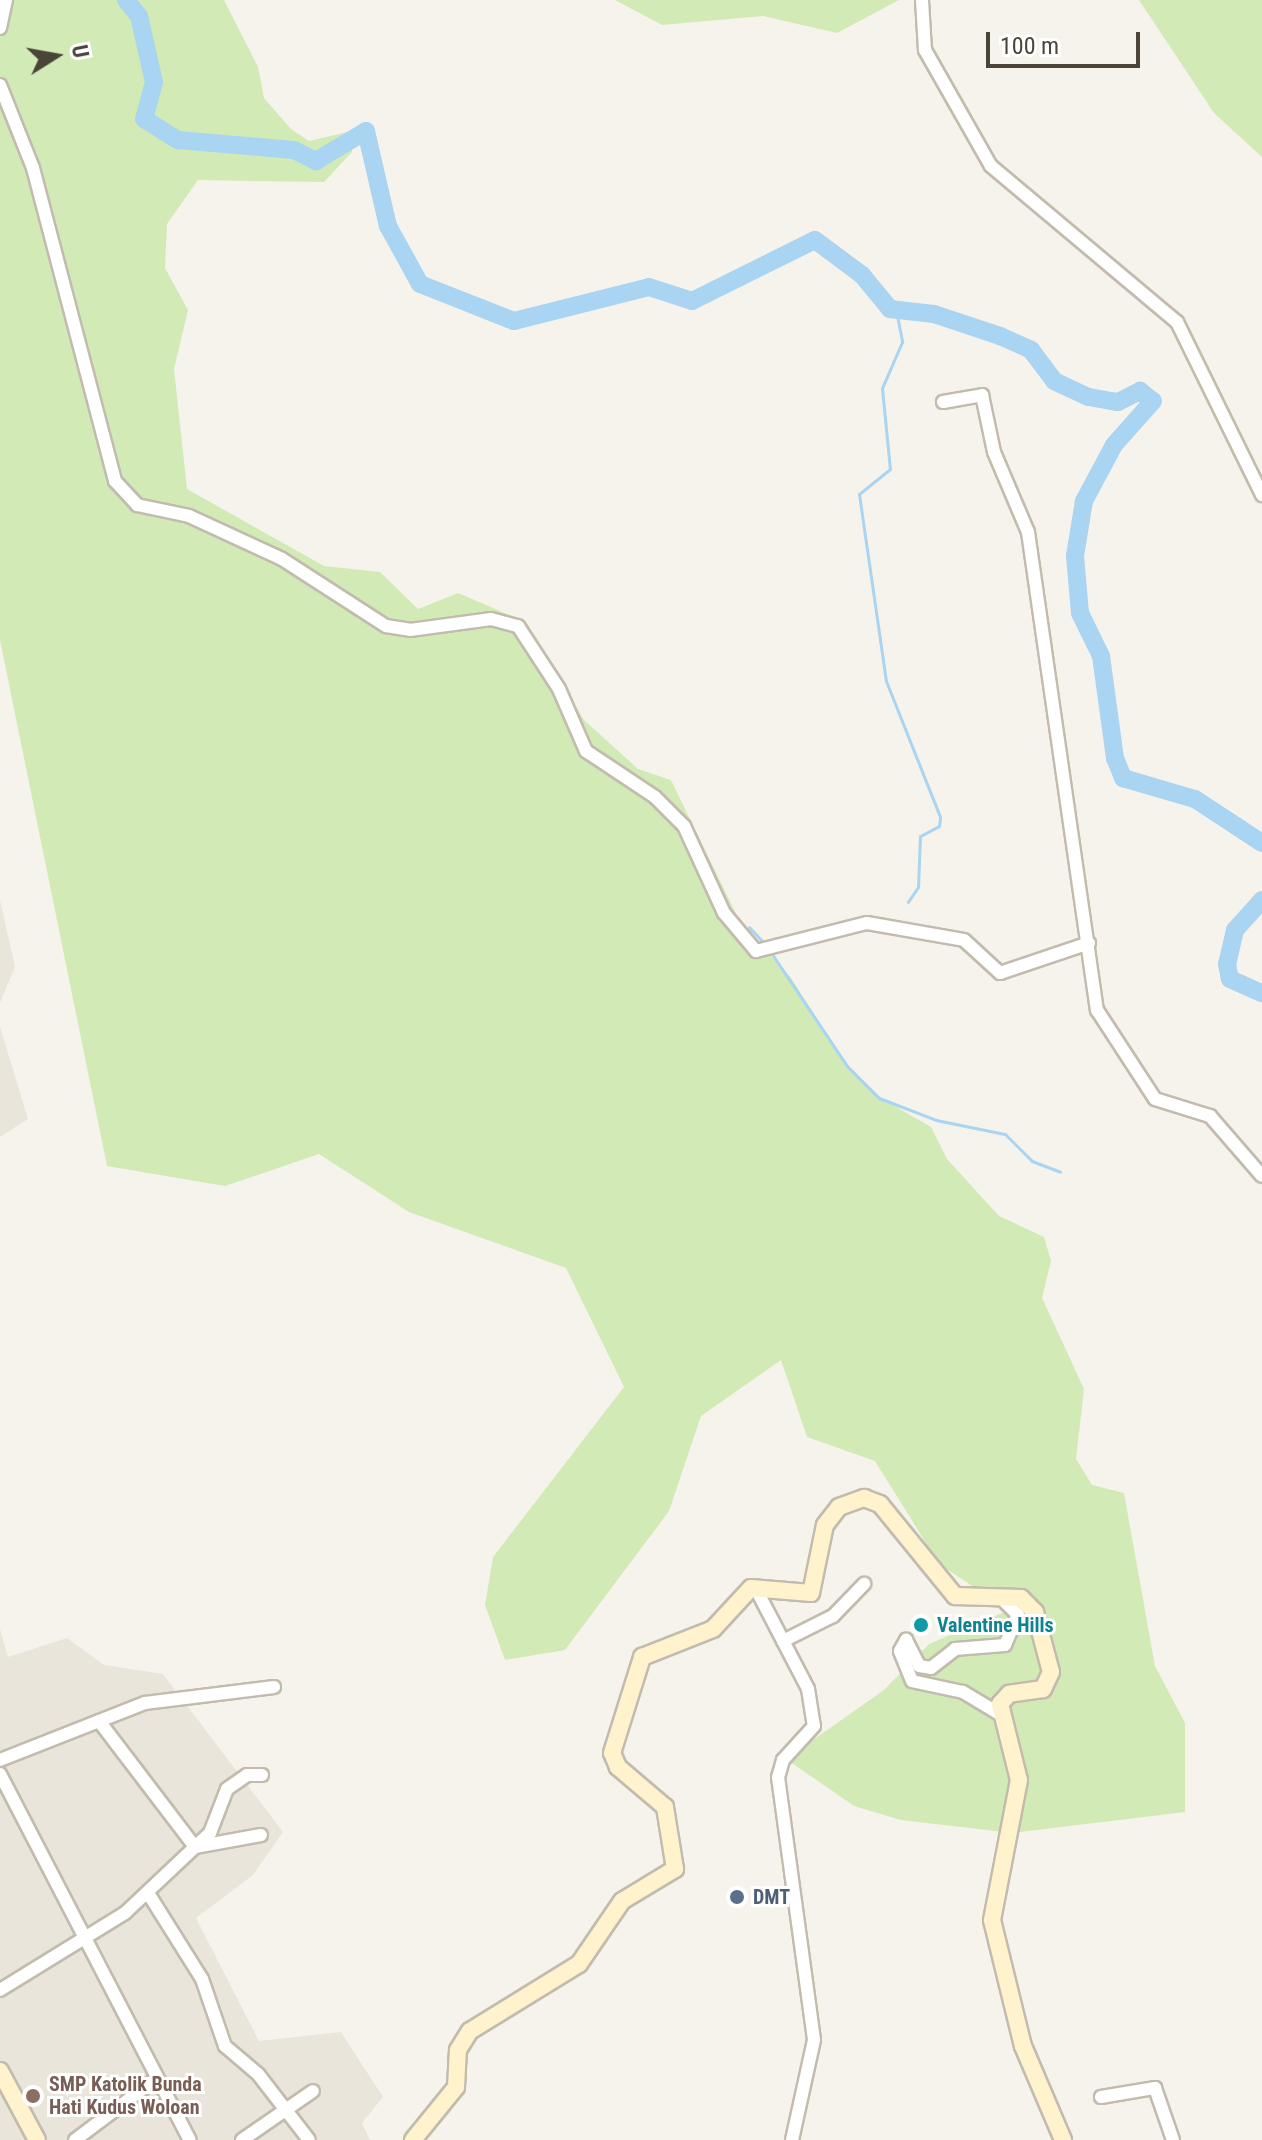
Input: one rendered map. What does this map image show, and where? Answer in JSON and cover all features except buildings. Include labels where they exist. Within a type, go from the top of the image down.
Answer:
[{"type":"street","points":[[0,28],[6,0]]},
{"type":"street","points":[[922,0],[925,50],[991,166],[1177,322],[1262,495]]},
{"type":"street","points":[[0,85],[33,168],[115,481],[137,505],[189,516],[282,559],[386,626],[410,630],[491,619],[518,626],[559,689],[586,751],[655,797],[684,826],[724,913],[756,951],[867,923],[964,940],[1000,973],[1089,943]]},
{"type":"street","points":[[943,402],[982,395],[994,452],[1028,532],[1097,1010],[1122,1055],[1155,1099],[1210,1116],[1262,1176]]},
{"type":"street","points":[[755,1587],[796,1597],[811,1593],[825,1525],[839,1507],[864,1498],[887,1511],[946,1589],[962,1599],[1002,1599],[1031,1605],[1051,1672],[1043,1689],[1003,1697],[998,1713],[1019,1780],[992,1920],[1023,2046],[1063,2140]]},
{"type":"street","points":[[783,1641],[833,1616],[864,1584]]},
{"type":"street","points":[[755,1587],[808,1689],[814,1726],[783,1760],[778,1777],[814,2040],[792,2140]]},
{"type":"street","points":[[413,2140],[456,2087],[458,2050],[470,2031],[579,1964],[622,1901],[675,1869],[665,1807],[618,1767],[614,1745],[642,1657],[713,1629],[755,1587]]},
{"type":"street","points":[[998,1713],[963,1692],[912,1681],[900,1651],[906,1640],[919,1666],[931,1668],[955,1649],[1005,1645],[1018,1615],[1002,1599]]},
{"type":"street","points":[[0,1760],[145,1703],[274,1687]]},
{"type":"street","points":[[99,1721],[195,1847]]},
{"type":"street","points":[[0,1774],[190,2140]]},
{"type":"street","points":[[0,1990],[85,1938],[148,1893],[210,1833],[227,1789],[247,1775],[262,1775]]},
{"type":"street","points":[[195,1847],[261,1835]]},
{"type":"street","points":[[148,1893],[202,1979],[225,2046],[258,2074],[282,2112],[309,2140]]},
{"type":"street","points":[[0,2071],[37,2140]]},
{"type":"street","points":[[75,2140],[156,2079]]},
{"type":"street","points":[[1101,2097],[1155,2088],[1173,2140]]},
{"type":"street","points":[[242,2140],[313,2091]]},
{"type":"shaded area","points":[[0,900],[15,967],[0,1003]]},
{"type":"shaded area","points":[[0,1027],[28,1119],[0,1137]]},
{"type":"shaded area","points":[[0,1629],[8,1657],[67,1638],[104,1665],[163,1674],[283,1832],[253,1875],[196,1918],[259,2041],[341,2032],[383,2097],[362,2123],[370,2140],[0,2140]]},
{"type":"green space","points":[[0,0],[224,0],[258,67],[264,98],[291,129],[309,141],[352,131],[352,152],[324,182],[198,180],[167,224],[165,268],[188,310],[174,369],[187,489],[324,566],[380,572],[418,609],[458,593],[526,622],[584,720],[638,769],[671,780],[739,920],[791,978],[847,1066],[879,1097],[931,1127],[947,1159],[999,1216],[1044,1237],[1051,1261],[1042,1298],[1084,1389],[1076,1459],[1092,1485],[1124,1493],[1155,1666],[1185,1723],[1185,1812],[1012,1833],[901,1820],[854,1806],[786,1759],[884,1690],[929,1644],[1035,1599],[989,1597],[939,1564],[875,1461],[807,1437],[781,1360],[701,1416],[669,1511],[565,1650],[505,1660],[485,1605],[493,1557],[624,1387],[566,1268],[409,1212],[319,1154],[225,1186],[107,1166],[0,640]]},
{"type":"green space","points":[[615,0],[899,0],[837,33],[763,16],[662,25]]},
{"type":"green space","points":[[1139,0],[1262,0],[1262,157],[1214,113]]},
{"type":"waterway","points":[[126,0],[139,16],[154,82],[144,119],[178,140],[294,150],[316,161],[366,131],[388,226],[420,284],[514,321],[649,287],[692,301],[815,240],[862,275],[890,309],[934,314],[1000,336],[1031,350],[1054,381],[1089,397],[1118,402],[1140,391],[1153,401],[1114,445],[1084,501],[1075,556],[1080,613],[1101,656],[1115,758],[1123,778],[1195,799],[1262,843]]},
{"type":"waterway","points":[[896,310],[902,342],[882,388],[890,469],[859,494],[886,681],[940,817],[939,826],[920,836],[918,887],[908,902]]},
{"type":"waterway","points":[[1262,900],[1235,930],[1227,964],[1230,979],[1262,993]]},
{"type":"waterway","points":[[749,927],[766,945]]},
{"type":"waterway","points":[[770,951],[847,1066],[879,1098],[936,1120],[1005,1134],[1032,1161],[1060,1172]]},
{"type":"place","name":"Valentine Hills","points":[[921,1625]]},
{"type":"place","name":"DMT","points":[[737,1897]]},
{"type":"place","name":"SMP Katolik Bunda Hati Kudus Woloan","points":[[33,2096]]}]
